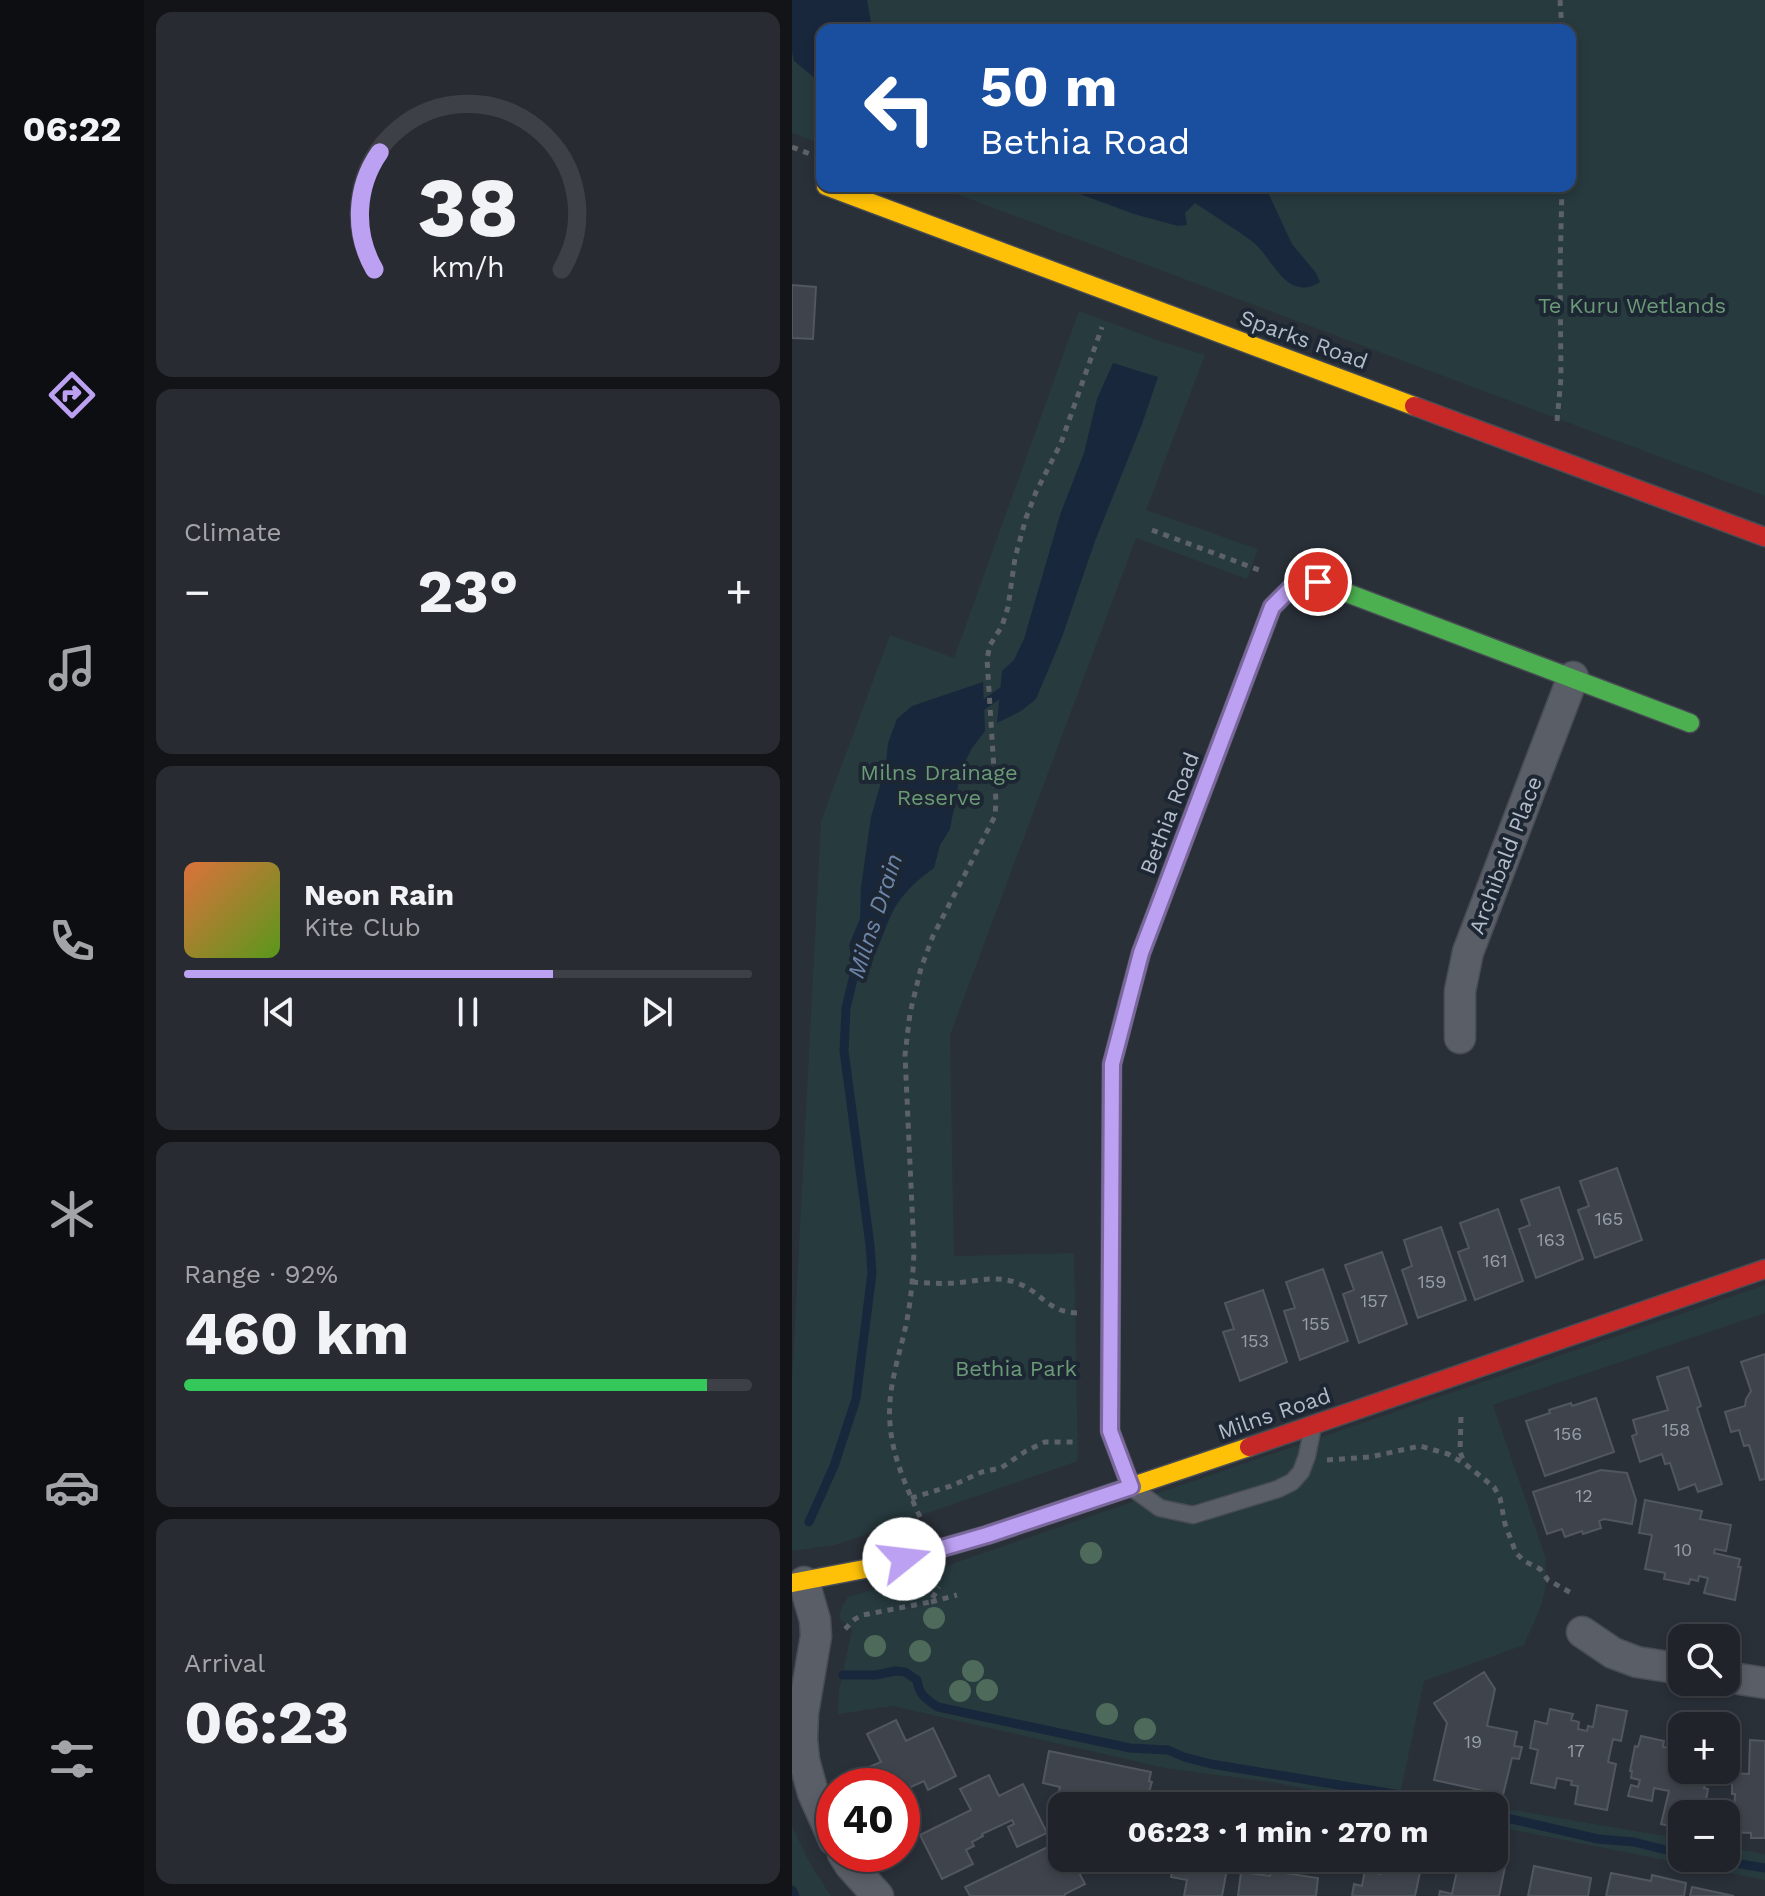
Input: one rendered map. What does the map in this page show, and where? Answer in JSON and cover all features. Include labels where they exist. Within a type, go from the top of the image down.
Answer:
[{"type":"street","name":"Sparks Road","points":[[842,192],[1765,537]]},
{"type":"street","points":[[1292,587],[1318,582],[1690,723]]},
{"type":"street","name":"Bethia Road","points":[[1131,1487],[1110,1431],[1112,1064],[1147,939],[1272,607],[1292,587]]},
{"type":"street","name":"Archibald Place","points":[[1460,1038],[1460,991],[1468,952],[1573,677]]},
{"type":"street","name":"Milns Road","points":[[798,1583],[933,1551],[1131,1487],[1765,1269]]},
{"type":"street","points":[[798,1583],[813,1612],[816,1636],[803,1713],[802,1739],[804,1760],[816,1800]]},
{"type":"street","points":[[1582,1632],[1613,1653],[1637,1662],[1668,1667]]},
{"type":"street","points":[[1740,1679],[1765,1683]]},
{"type":"street","points":[[856,1872],[878,1896]]},
{"type":"lane","points":[[1131,1487],[1160,1508],[1193,1515],[1278,1489],[1292,1482],[1301,1472],[1314,1425]]},
{"type":"path","points":[[1560,0],[1562,24]]},
{"type":"path","points":[[1553,457],[1561,378],[1562,192]]},
{"type":"path","points":[[925,1529],[898,1467],[889,1421],[891,1392],[907,1322],[914,1251],[905,1055],[910,1013],[933,936],[995,816],[988,668],[990,645],[1002,626],[1008,607],[1015,558],[1026,518],[1061,443],[1106,315]]},
{"type":"path","points":[[1152,530],[1262,571],[1292,587]]},
{"type":"path","points":[[912,1282],[1004,1280],[1032,1290],[1067,1313],[1078,1313]]},
{"type":"path","points":[[1461,1417],[1460,1452],[1465,1464]]},
{"type":"path","points":[[911,1498],[1001,1468],[1045,1442],[1092,1443],[1113,1438]]},
{"type":"path","points":[[1307,1456],[1320,1460],[1355,1458],[1420,1446],[1448,1454],[1494,1487],[1516,1553],[1540,1569],[1548,1580],[1573,1594]]},
{"type":"path","points":[[930,1602],[941,1582]]},
{"type":"path","points":[[841,1640],[850,1623],[863,1615],[957,1595]]},
{"type":"green space","name":"Te Kuru Wetlands","points":[[792,0],[1765,0],[1765,496],[951,192],[1576,192],[1576,24],[816,24],[816,142],[792,133]]},
{"type":"green space","name":"Milns Drainage Reserve","points":[[1079,311],[1205,355],[1146,510],[1258,549],[1247,579],[1136,538],[950,1035],[954,1256],[1074,1253],[1078,1461],[835,1545],[792,1551],[792,1382],[821,821],[890,635],[954,658]]},
{"type":"green space","points":[[1765,1285],[1765,1313],[1493,1405],[1546,1559],[1544,1597],[1524,1645],[1424,1681],[1401,1790],[1412,1792],[1322,1792],[1165,1768],[893,1706],[838,1714],[839,1691],[852,1630],[839,1618],[841,1609],[848,1597]]},
{"type":"green space","points":[[1508,1809],[1668,1837],[1668,1861],[1508,1829]]},
{"type":"green space","points":[[792,1826],[812,1867],[831,1896],[792,1896]]},
{"type":"green space","points":[[1740,1850],[1765,1854],[1765,1880],[1725,1872],[1740,1872]]},
{"type":"water","points":[[792,0],[867,0],[871,24],[816,24],[816,79],[794,61]]},
{"type":"water","points":[[1078,192],[1268,192],[1292,244],[1320,282],[1308,287],[1289,283],[1253,242],[1195,203],[1185,213],[1187,225],[1178,226]]},
{"type":"water","points":[[1113,363],[1158,377],[1036,699],[997,723],[1002,671],[1014,660],[1024,639],[1060,515],[1084,453],[1097,399]]},
{"type":"water","points":[[983,682],[985,731],[961,770],[950,829],[940,845],[934,868],[902,897],[875,952],[854,972],[849,945],[860,919],[861,887],[871,817],[886,765],[888,743],[897,719],[912,706]]},
{"type":"building","points":[[792,285],[816,287],[813,339],[792,338]]},
{"type":"building","points":[[1617,1168],[1642,1240],[1595,1258],[1578,1210],[1589,1206],[1580,1181]]},
{"type":"building","points":[[1559,1187],[1583,1259],[1536,1278],[1519,1229],[1530,1225],[1521,1200]]},
{"type":"building","points":[[1498,1209],[1523,1281],[1475,1300],[1458,1252],[1469,1248],[1460,1223]]},
{"type":"building","points":[[1441,1227],[1466,1300],[1418,1318],[1402,1270],[1412,1266],[1404,1240]]},
{"type":"building","points":[[1382,1252],[1407,1324],[1359,1343],[1343,1294],[1354,1290],[1345,1265]]},
{"type":"building","points":[[1323,1269],[1348,1341],[1300,1360],[1284,1311],[1295,1308],[1286,1282]]},
{"type":"building","points":[[1263,1290],[1287,1362],[1240,1381],[1223,1332],[1234,1329],[1225,1303]]},
{"type":"building","points":[[1765,1354],[1765,1479],[1760,1480],[1749,1445],[1744,1446],[1739,1430],[1731,1432],[1725,1412],[1745,1406],[1751,1391],[1741,1362]]},
{"type":"building","points":[[1688,1367],[1701,1406],[1697,1408],[1722,1484],[1698,1492],[1695,1484],[1679,1490],[1670,1463],[1665,1464],[1662,1454],[1640,1462],[1632,1436],[1637,1434],[1633,1420],[1668,1410],[1657,1377]]},
{"type":"building","points":[[1596,1398],[1614,1452],[1545,1476],[1526,1421],[1550,1413],[1549,1410]]},
{"type":"building","points":[[1601,1470],[1627,1473],[1636,1500],[1632,1524],[1604,1519],[1599,1521],[1601,1528],[1583,1534],[1582,1531],[1565,1537],[1562,1529],[1547,1534],[1533,1492]]},
{"type":"building","points":[[1645,1500],[1702,1511],[1700,1519],[1731,1525],[1726,1551],[1715,1549],[1714,1553],[1740,1559],[1735,1600],[1704,1593],[1708,1578],[1699,1576],[1698,1581],[1690,1579],[1689,1584],[1664,1579],[1665,1573],[1645,1569],[1652,1535],[1639,1533]]},
{"type":"building","points":[[1484,1672],[1495,1689],[1487,1726],[1517,1732],[1514,1746],[1522,1747],[1519,1759],[1512,1758],[1504,1792],[1489,1792],[1434,1780],[1447,1723],[1434,1703]]},
{"type":"building","points":[[1597,1705],[1627,1711],[1621,1741],[1613,1739],[1608,1762],[1616,1764],[1607,1810],[1575,1804],[1578,1786],[1571,1785],[1572,1781],[1557,1778],[1555,1788],[1531,1783],[1538,1750],[1530,1748],[1535,1721],[1547,1724],[1550,1709],[1573,1714],[1571,1720],[1579,1722],[1578,1729],[1587,1731],[1588,1726],[1593,1727]]},
{"type":"building","points":[[896,1720],[906,1741],[933,1728],[956,1776],[928,1790],[924,1781],[920,1783],[920,1768],[867,1768],[881,1762],[867,1734]]},
{"type":"building","points":[[1641,1736],[1664,1741],[1663,1747],[1668,1748],[1668,1784],[1705,1784],[1704,1788],[1708,1789],[1706,1800],[1668,1800],[1668,1826],[1661,1824],[1669,1791],[1654,1788],[1652,1801],[1628,1796],[1631,1785],[1638,1787],[1640,1780],[1631,1778],[1630,1771],[1635,1746],[1638,1747]]},
{"type":"building","points":[[1750,1740],[1765,1741],[1765,1838],[1751,1838],[1751,1833],[1740,1832],[1740,1800],[1735,1800],[1732,1784],[1740,1784],[1740,1773],[1749,1774]]},
{"type":"building","points":[[1049,1751],[1151,1772],[1149,1781],[1152,1782],[1149,1792],[1059,1792],[1060,1787],[1043,1783]]},
{"type":"building","points":[[989,1775],[999,1796],[1023,1784],[1047,1833],[1017,1847],[1008,1827],[1014,1824],[1012,1820],[972,1842],[974,1846],[966,1850],[973,1864],[942,1879],[920,1835],[971,1810],[960,1789]]},
{"type":"building","points":[[1048,1847],[1048,1872],[1079,1872],[1085,1884],[1065,1896],[970,1896],[965,1887]]},
{"type":"building","points":[[1534,1866],[1591,1878],[1588,1896],[1528,1896]]},
{"type":"building","points":[[1172,1872],[1226,1872],[1222,1896],[1184,1896],[1187,1880],[1171,1877]]},
{"type":"building","points":[[1241,1872],[1270,1876],[1271,1872],[1278,1872],[1318,1878],[1316,1896],[1238,1896]]},
{"type":"building","points":[[1365,1872],[1420,1872],[1415,1896],[1352,1896],[1354,1884],[1362,1886]]},
{"type":"building","points":[[1457,1872],[1504,1872],[1499,1896],[1439,1896],[1440,1891],[1452,1894]]},
{"type":"building","points":[[1611,1873],[1651,1881],[1652,1875],[1686,1883],[1684,1896],[1606,1896]]},
{"type":"building","points":[[1692,1887],[1734,1896],[1690,1896]]},
{"type":"waterway","name":"Milns Drain","points":[[976,710],[1009,687]]},
{"type":"waterway","name":"Milns Drain","points":[[809,1522],[834,1466],[856,1399],[872,1273],[844,1051],[846,1008],[857,963]]},
{"type":"waterway","points":[[843,1675],[905,1672],[917,1680],[924,1696],[938,1707],[1130,1748],[1168,1750],[1211,1764],[1382,1792]]},
{"type":"waterway","points":[[1508,1818],[1598,1839],[1634,1842],[1668,1850]]},
{"type":"waterway","points":[[1740,1864],[1765,1868]]},
{"type":"waterway","name":"Milns Drain","points":[[792,1890],[795,1896]]},
{"type":"traffic: fast","points":[[1250,665],[1272,607],[1292,587],[1318,582],[1690,723]]},
{"type":"traffic: slow","points":[[842,192],[1414,406]]},
{"type":"traffic: slow","points":[[1128,1002],[1112,1064],[1110,1431],[1131,1487]]},
{"type":"traffic: slow","points":[[792,1583],[875,1567],[987,1535],[1249,1447]]},
{"type":"traffic: jam","points":[[1414,406],[1765,537]]},
{"type":"traffic: jam","points":[[1128,1002],[1141,953],[1250,665]]},
{"type":"traffic: jam","points":[[1249,1447],[1765,1269]]},
{"type":"route","points":[[904,1559],[1131,1487],[1110,1431],[1112,1064],[1141,953],[1272,607],[1292,587],[1318,582]]},
{"type":"park label","name":"Bethia Park","points":[[1016,1368]]}]
